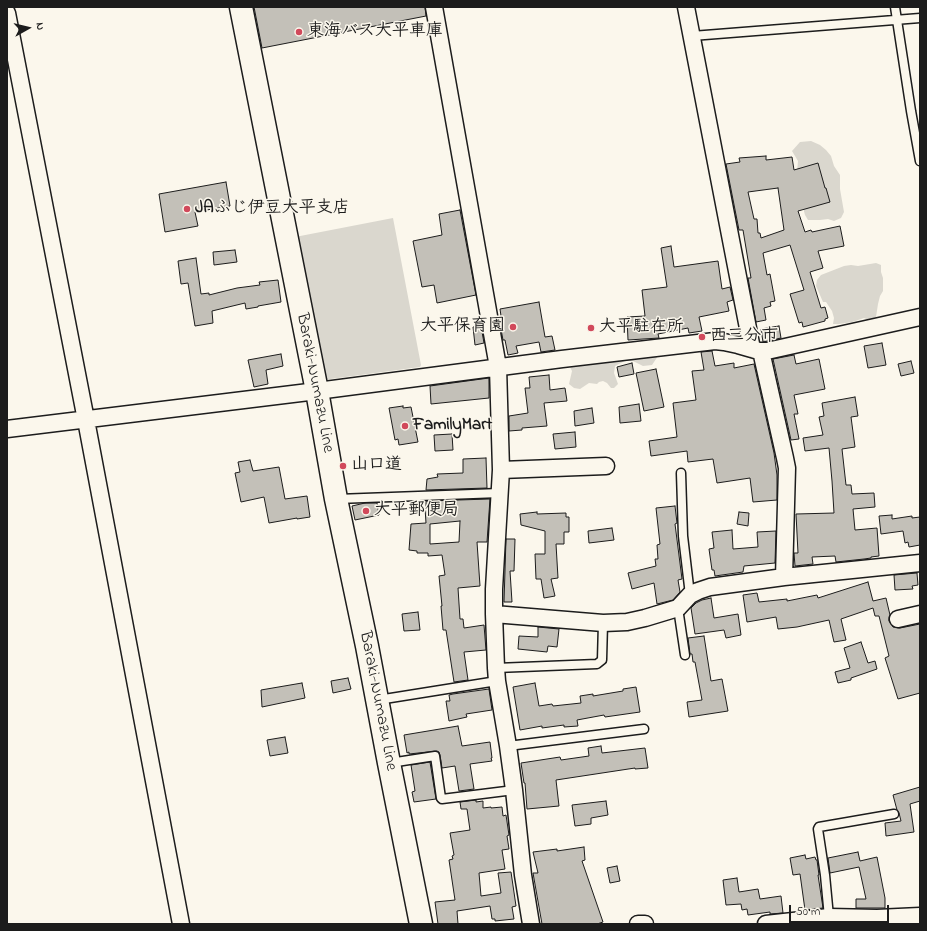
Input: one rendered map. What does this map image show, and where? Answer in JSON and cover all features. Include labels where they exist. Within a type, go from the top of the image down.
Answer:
[{"type":"main road","name":"Baraki-Numazu Line","points":[[241,7],[317,391],[336,499],[367,646],[421,924]]},
{"type":"street","points":[[434,7],[498,367],[501,470],[494,589],[497,674],[514,790],[523,875],[531,924]]},
{"type":"street","points":[[686,7],[756,350],[785,458],[784,577]]},
{"type":"street","points":[[7,13],[182,924]]},
{"type":"street","points":[[7,429],[715,341],[767,351],[920,317]]},
{"type":"street","points":[[501,470],[606,466]]},
{"type":"street","points":[[494,614],[602,623],[627,622],[678,608],[690,595],[710,588],[784,577],[920,563]]},
{"type":"street","points":[[898,619],[920,614]]},
{"type":"street","points":[[766,924],[810,922],[829,916],[877,918],[920,916]]},
{"type":"street","points":[[638,924],[645,924]]},
{"type":"lane","points":[[896,7],[920,161]]},
{"type":"lane","points":[[692,36],[920,18]]},
{"type":"lane","points":[[680,473],[683,536],[690,595]]},
{"type":"lane","points":[[336,499],[500,493]]},
{"type":"lane","points":[[678,608],[685,655]]},
{"type":"lane","points":[[377,701],[497,674],[597,664],[602,660],[602,623]]},
{"type":"lane","points":[[508,746],[644,729]]},
{"type":"lane","points":[[389,763],[435,756],[442,799],[514,790]]},
{"type":"lane","points":[[829,916],[818,829],[819,827],[894,814]]},
{"type":"shaded area","points":[[811,141],[820,145],[826,150],[831,156],[834,166],[840,175],[840,189],[844,212],[841,218],[834,221],[828,219],[808,220],[805,215],[799,192],[797,172],[798,161],[792,151],[800,142]]},
{"type":"shaded area","points":[[393,218],[421,365],[420,367],[323,380],[295,237]]},
{"type":"shaded area","points":[[876,263],[881,265],[883,291],[880,296],[876,317],[869,320],[864,318],[852,322],[833,324],[834,318],[832,311],[826,302],[823,302],[816,286],[817,280],[821,275],[844,266],[858,266]]},
{"type":"shaded area","points":[[656,352],[658,356],[652,365],[643,366],[633,361],[625,361],[615,366],[614,373],[618,384],[614,388],[611,388],[603,381],[597,384],[589,383],[580,389],[574,388],[569,384],[572,371],[570,367],[573,362]]},
{"type":"building","name":"東海バス大平車庫","points":[[254,7],[425,7],[426,16],[262,48]]},
{"type":"building","points":[[766,156],[766,160],[792,157],[794,170],[818,163],[830,202],[798,211],[805,232],[840,226],[844,246],[818,251],[823,268],[810,272],[821,308],[825,307],[828,318],[825,319],[825,321],[803,327],[802,322],[799,323],[790,294],[804,290],[790,245],[763,253],[767,275],[770,274],[775,301],[770,302],[771,306],[764,308],[766,320],[756,322],[748,278],[751,278],[743,230],[739,230],[726,164],[740,162],[739,158]],"holes":[[[778,188],[784,230],[761,238],[760,233],[758,233],[757,219],[754,219],[748,192]]]},
{"type":"building","name":"JAふじ伊豆大平支店","points":[[226,182],[230,206],[195,212],[198,226],[165,232],[159,194]]},
{"type":"building","points":[[460,210],[476,295],[437,303],[434,285],[422,287],[413,241],[442,235],[439,214]]},
{"type":"building","points":[[671,246],[674,267],[718,261],[722,289],[730,287],[733,300],[727,302],[729,311],[699,317],[702,331],[689,333],[688,328],[658,334],[659,338],[628,340],[627,317],[645,316],[642,290],[667,287],[661,248]]},
{"type":"building","points":[[235,250],[237,262],[214,265],[213,252]]},
{"type":"building","points":[[196,258],[201,294],[209,293],[209,295],[237,288],[260,285],[259,282],[278,280],[281,302],[246,309],[245,303],[212,311],[213,323],[195,326],[188,283],[181,284],[178,261]]},
{"type":"building","name":"大平保育園","points":[[539,302],[545,337],[552,336],[555,350],[541,352],[539,342],[516,346],[518,353],[508,355],[500,324],[502,323],[500,309]]},
{"type":"building","points":[[481,326],[484,343],[475,345],[473,327]]},
{"type":"building","points":[[779,326],[781,338],[763,342],[761,329]]},
{"type":"building","points":[[882,343],[886,365],[868,368],[864,346]]},
{"type":"building","points":[[712,351],[715,366],[734,363],[734,368],[754,364],[774,453],[777,475],[777,500],[753,502],[750,478],[717,483],[713,459],[688,462],[687,451],[651,456],[649,441],[677,437],[673,403],[696,400],[692,371],[704,370],[701,352]]},
{"type":"building","points":[[281,354],[283,366],[266,370],[268,384],[254,387],[248,360]]},
{"type":"building","points":[[794,355],[796,364],[819,359],[825,389],[794,395],[798,414],[794,414],[799,439],[791,440],[773,359]]},
{"type":"building","points":[[911,361],[914,373],[901,376],[898,364]]},
{"type":"building","points":[[632,363],[634,374],[619,377],[617,367]]},
{"type":"building","points":[[656,369],[664,407],[644,411],[636,373]]},
{"type":"building","points":[[549,375],[550,390],[565,388],[567,401],[544,403],[547,426],[522,428],[522,430],[509,431],[509,416],[528,413],[525,388],[530,388],[529,377]]},
{"type":"building","points":[[489,378],[489,398],[431,404],[430,386]]},
{"type":"building","points":[[855,397],[858,416],[851,417],[855,447],[842,449],[846,485],[851,485],[852,494],[874,493],[875,507],[853,509],[855,530],[877,528],[879,556],[836,562],[835,556],[812,557],[813,564],[795,566],[794,553],[798,553],[796,514],[834,513],[829,448],[805,451],[803,438],[823,435],[819,417],[824,416],[822,403]]},
{"type":"building","points":[[639,404],[641,421],[620,423],[619,407]]},
{"type":"building","points":[[403,406],[403,408],[411,407],[418,442],[399,445],[398,439],[395,440],[389,408]]},
{"type":"building","points":[[592,408],[594,423],[575,426],[574,411]]},
{"type":"building","points":[[575,432],[576,447],[555,449],[553,434]]},
{"type":"building","points":[[452,434],[453,450],[435,451],[434,435]]},
{"type":"building","points":[[486,458],[487,488],[426,490],[427,479],[438,477],[437,474],[463,473],[463,459]]},
{"type":"building","points":[[250,460],[253,471],[279,467],[285,499],[307,496],[310,517],[269,523],[264,497],[241,502],[235,473],[240,472],[238,462]]},
{"type":"building","points":[[490,499],[487,542],[477,542],[480,586],[458,588],[460,619],[463,619],[464,628],[484,625],[486,650],[464,652],[468,680],[454,682],[446,630],[443,630],[439,576],[445,575],[442,555],[428,556],[428,553],[417,553],[417,551],[409,550],[411,524],[426,523],[426,501]],"holes":[[[460,521],[459,542],[430,544],[430,524]]]},
{"type":"building","name":"大平郵便局","points":[[365,503],[377,503],[379,515],[355,520],[352,506]]},
{"type":"building","points":[[675,506],[677,523],[675,524],[682,579],[678,580],[680,592],[673,600],[657,604],[654,583],[632,589],[628,573],[656,566],[655,559],[658,559],[657,545],[660,544],[656,508]]},
{"type":"building","points":[[537,512],[537,514],[566,513],[566,517],[569,517],[569,532],[564,532],[564,544],[556,544],[558,578],[551,579],[555,596],[544,598],[541,579],[536,579],[535,554],[545,554],[545,531],[521,525],[520,514]]},
{"type":"building","points":[[739,512],[749,513],[748,526],[737,524]]},
{"type":"building","points":[[892,515],[892,519],[912,516],[912,518],[920,517],[920,545],[909,547],[908,542],[905,543],[903,531],[881,534],[879,516]]},
{"type":"building","points":[[612,528],[614,540],[589,543],[588,531]]},
{"type":"building","points":[[732,530],[733,549],[758,547],[757,532],[776,531],[775,563],[744,566],[743,572],[715,576],[714,570],[712,570],[709,549],[714,548],[712,532]]},
{"type":"building","points":[[506,539],[515,539],[514,571],[510,571],[512,602],[504,602]]},
{"type":"building","points":[[917,573],[918,585],[912,586],[913,589],[895,590],[894,575]]},
{"type":"building","points":[[868,582],[873,601],[886,598],[890,615],[889,621],[893,627],[900,628],[920,624],[920,693],[898,699],[885,658],[889,656],[879,616],[875,616],[873,608],[841,619],[846,640],[834,642],[829,620],[797,627],[778,629],[776,617],[747,622],[743,595],[757,593],[759,602],[787,599],[787,601],[817,595],[818,598]]},
{"type":"building","points":[[711,598],[714,618],[738,614],[741,635],[726,638],[724,630],[695,634],[691,608],[702,600]]},
{"type":"building","points":[[418,612],[420,630],[404,631],[402,614]]},
{"type":"building","points":[[538,627],[559,629],[557,647],[548,646],[547,652],[518,649],[519,636],[538,637]]},
{"type":"building","points":[[704,636],[711,681],[722,679],[728,711],[689,717],[687,702],[702,700],[695,662],[693,662],[692,654],[690,654],[688,638]]},
{"type":"building","points":[[861,642],[868,663],[875,661],[877,669],[851,678],[851,680],[838,683],[835,672],[850,668],[844,648]]},
{"type":"building","points":[[348,678],[351,689],[333,693],[331,681]]},
{"type":"building","points":[[302,683],[305,698],[262,707],[261,690]]},
{"type":"building","points":[[535,683],[539,706],[581,703],[580,696],[593,694],[593,696],[623,691],[623,689],[636,687],[640,712],[605,717],[604,715],[577,720],[578,726],[564,727],[564,725],[542,728],[542,726],[520,730],[513,687]]},
{"type":"building","points":[[489,689],[492,710],[466,714],[467,717],[449,721],[446,701],[450,701],[449,695]]},
{"type":"building","points":[[458,726],[462,746],[490,742],[492,758],[492,761],[470,764],[474,789],[459,791],[455,766],[442,768],[440,755],[437,751],[407,753],[404,735]]},
{"type":"building","points":[[285,737],[288,753],[270,756],[267,740]]},
{"type":"building","points":[[601,746],[602,753],[645,748],[648,768],[635,768],[556,780],[559,806],[527,809],[525,783],[521,763],[560,757],[561,760],[589,756],[588,748]]},
{"type":"building","points":[[430,762],[436,799],[414,802],[412,792],[415,791],[411,765]]},
{"type":"building","points":[[920,787],[920,801],[910,804],[914,832],[886,836],[885,823],[901,821],[893,795]]},
{"type":"building","points":[[476,800],[476,802],[483,801],[483,808],[502,807],[503,816],[506,815],[509,835],[507,836],[509,849],[502,850],[505,869],[479,873],[481,896],[501,893],[498,873],[511,872],[516,906],[512,907],[514,919],[495,921],[495,919],[492,919],[490,906],[457,911],[458,924],[438,924],[435,902],[455,900],[449,860],[453,859],[452,856],[454,855],[450,833],[470,830],[467,809],[461,809],[460,802]]},
{"type":"building","points":[[606,801],[608,815],[591,818],[591,824],[575,826],[572,805]]},
{"type":"building","points":[[584,847],[585,860],[582,861],[603,922],[597,924],[542,924],[533,873],[538,873],[533,852],[557,849],[557,851]]},
{"type":"building","points":[[858,852],[860,861],[877,857],[885,898],[885,908],[856,908],[856,899],[866,899],[859,867],[830,873],[828,858]]},
{"type":"building","points":[[805,855],[806,859],[815,857],[817,860],[823,908],[805,910],[800,874],[793,875],[790,858]]},
{"type":"building","points":[[617,866],[620,881],[610,883],[607,868]]},
{"type":"building","points":[[737,878],[739,892],[758,889],[760,899],[781,896],[783,913],[770,914],[770,912],[748,915],[747,909],[742,910],[741,904],[726,905],[723,880]]},
{"type":"place","name":"東海バス大平車庫","points":[[299,32]]},
{"type":"place","name":"JAふじ伊豆大平支店","points":[[187,209]]},
{"type":"place","name":"大平保育園","points":[[513,327]]},
{"type":"place","name":"大平駐在所","points":[[591,328]]},
{"type":"place","name":"西三分市","points":[[702,337]]},
{"type":"place","name":"FamilyMart","points":[[405,426]]},
{"type":"place","name":"山口道","points":[[343,466]]},
{"type":"place","name":"大平郵便局","points":[[366,511]]}]
